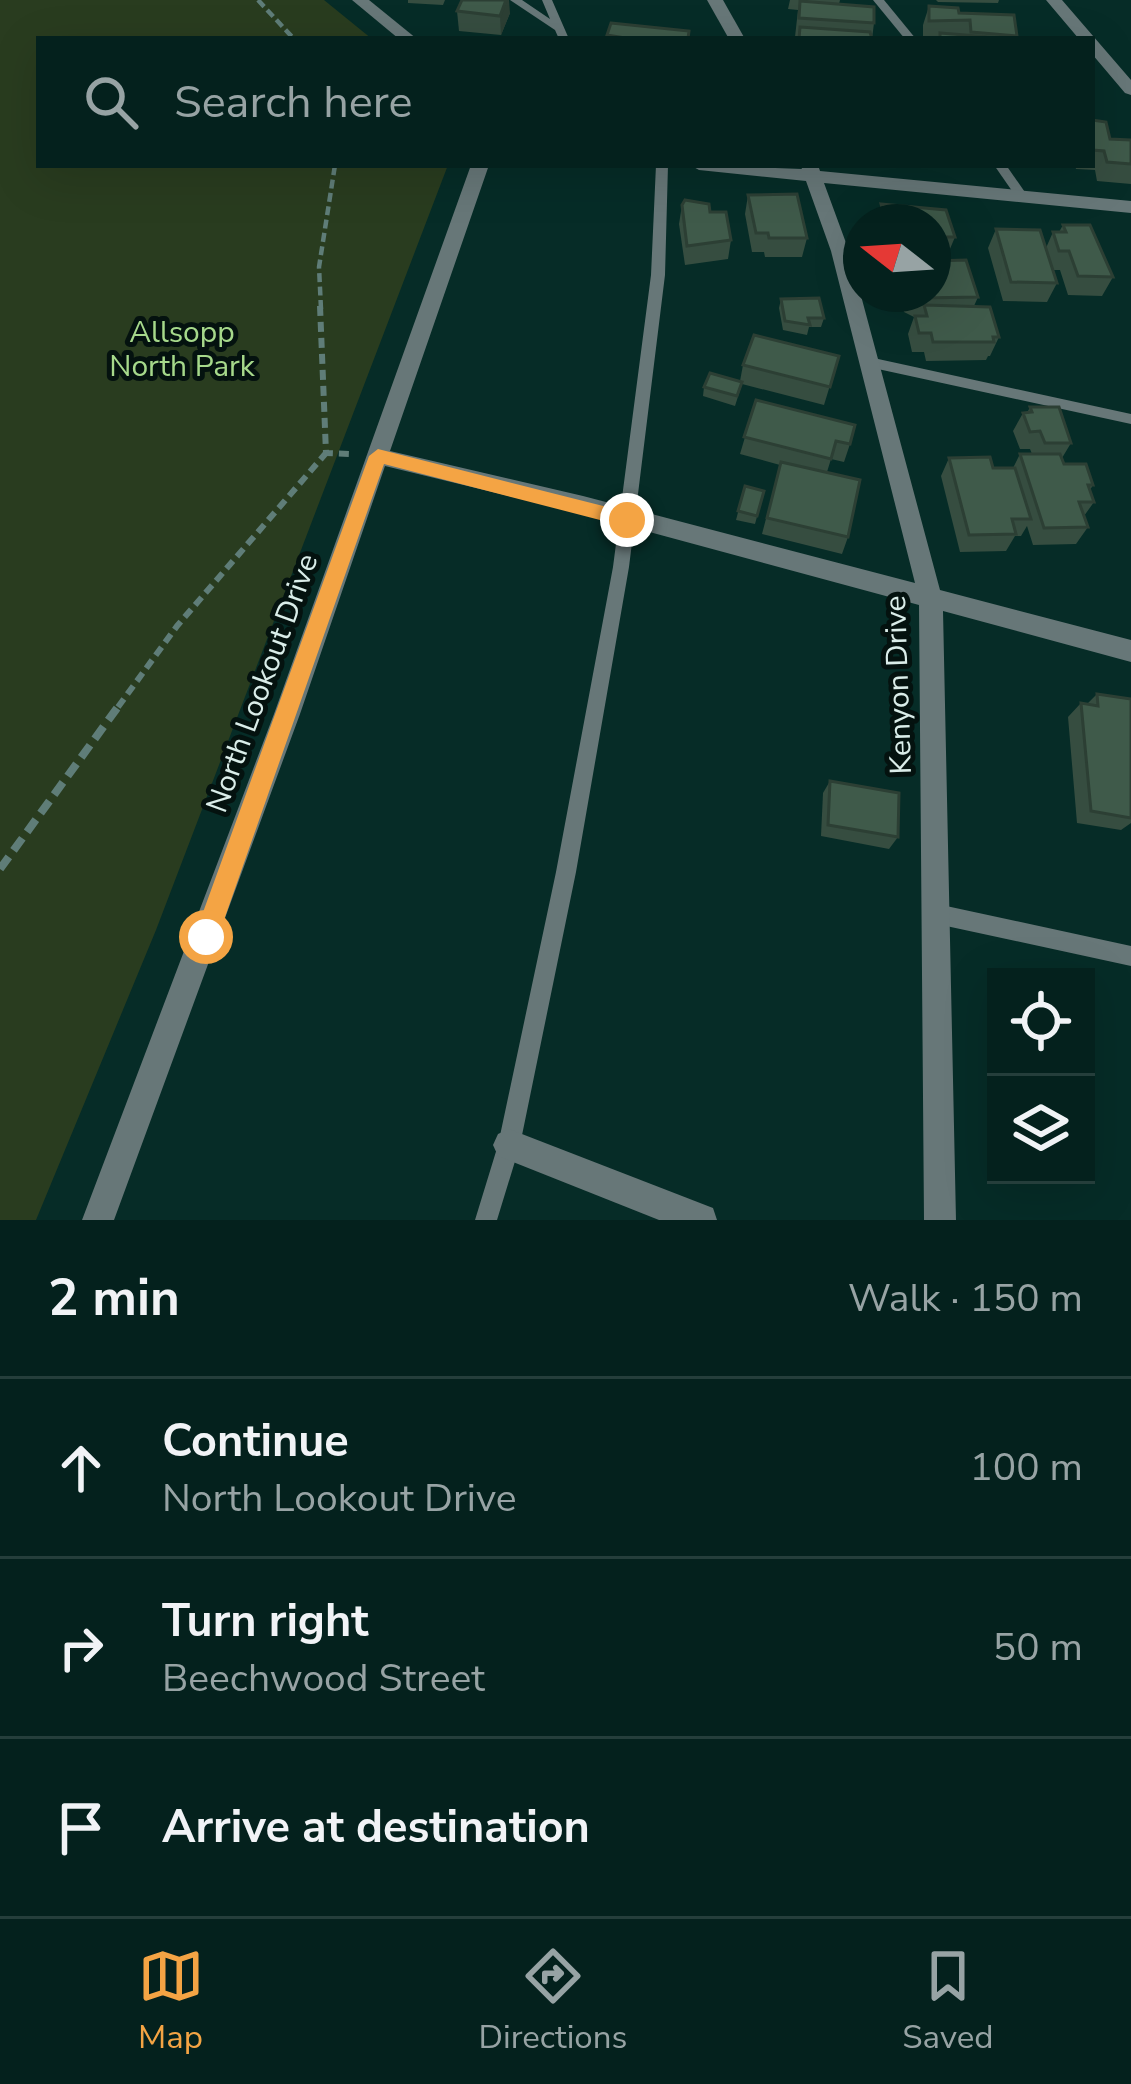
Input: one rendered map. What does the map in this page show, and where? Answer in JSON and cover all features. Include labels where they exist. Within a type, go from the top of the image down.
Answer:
[{"type":"street","points":[[360,0],[406,36]]},
{"type":"street","points":[[715,0],[735,36]]},
{"type":"street","points":[[1054,0],[1085,36]]},
{"type":"street","points":[[1095,48],[1131,89]]},
{"type":"street","name":"North Lookout Drive","points":[[98,1220],[206,937],[479,168]]},
{"type":"street","points":[[748,168],[1131,207]]},
{"type":"street","name":"Kenyon Drive","points":[[813,172],[931,600],[940,1220]]},
{"type":"street","points":[[378,456],[1131,651]]},
{"type":"street","points":[[509,1145],[701,1220]]},
{"type":"lane","points":[[515,0],[562,36]]},
{"type":"lane","points":[[547,0],[555,27]]},
{"type":"lane","points":[[878,0],[908,36]]},
{"type":"lane","points":[[486,1220],[509,1145],[570,848],[627,520],[658,275],[662,168]]},
{"type":"lane","points":[[1002,168],[1023,198]]},
{"type":"lane","points":[[869,362],[1131,419]]},
{"type":"lane","points":[[937,914],[1131,956]]},
{"type":"path","points":[[258,0],[291,36]]},
{"type":"path","points":[[0,869],[177,626],[326,453],[319,267],[335,168]]},
{"type":"path","points":[[326,453],[378,456]]},
{"type":"green space","name":"Allsopp North Park","points":[[0,0],[324,0],[368,36],[36,36],[36,168],[447,168],[156,930],[36,1220],[0,1220]]},
{"type":"building","points":[[462,0],[506,0],[500,16],[457,11]]},
{"type":"building","points":[[800,1],[874,7],[874,23],[799,18]]},
{"type":"building","points":[[929,6],[958,8],[959,13],[1014,15],[1017,36],[971,32],[970,20],[929,21]]},
{"type":"building","points":[[611,23],[689,31],[688,36],[607,35]]},
{"type":"building","points":[[800,27],[870,32],[871,36],[799,36]]},
{"type":"building","points":[[1095,120],[1106,122],[1110,139],[1131,140],[1131,164],[1107,162],[1104,151],[1095,150]]},
{"type":"building","points":[[797,194],[807,238],[769,238],[768,233],[756,233],[748,195]]},
{"type":"building","points":[[685,200],[709,204],[710,212],[726,212],[731,240],[687,246]]},
{"type":"building","points":[[1063,225],[1090,225],[1113,277],[1078,276],[1069,251],[1059,251],[1053,232],[1066,232]]},
{"type":"building","points":[[996,229],[1040,230],[1057,283],[1011,282]]},
{"type":"building","points":[[951,260],[966,260],[978,297],[951,297]]},
{"type":"building","points":[[819,298],[824,318],[808,318],[810,325],[785,321],[781,299]]},
{"type":"building","points":[[951,306],[990,307],[999,337],[993,337],[994,342],[933,342],[931,333],[919,333],[915,316],[927,316],[926,312],[951,312]]},
{"type":"building","points":[[754,335],[839,356],[830,387],[743,365]]},
{"type":"building","points":[[710,373],[742,382],[737,396],[704,387]]},
{"type":"building","points":[[756,400],[855,425],[850,444],[836,441],[831,459],[744,437]]},
{"type":"building","points":[[1030,407],[1059,407],[1071,443],[1045,443],[1040,431],[1030,432],[1023,413],[1032,412]]},
{"type":"building","points":[[1020,454],[1060,454],[1064,464],[1086,464],[1094,502],[1079,502],[1088,527],[1044,528]]},
{"type":"building","points":[[990,457],[993,468],[1015,468],[1031,519],[1012,519],[1016,534],[969,535],[949,458]]},
{"type":"building","points":[[781,462],[860,480],[848,537],[767,518]]},
{"type":"building","points":[[745,486],[764,491],[757,516],[738,511]]},
{"type":"building","points":[[1097,694],[1131,699],[1131,818],[1091,811],[1081,703],[1098,706]]},
{"type":"building","points":[[830,781],[899,793],[898,837],[828,825]]},
{"type":"route","points":[[206,937],[378,456],[627,520]]}]
